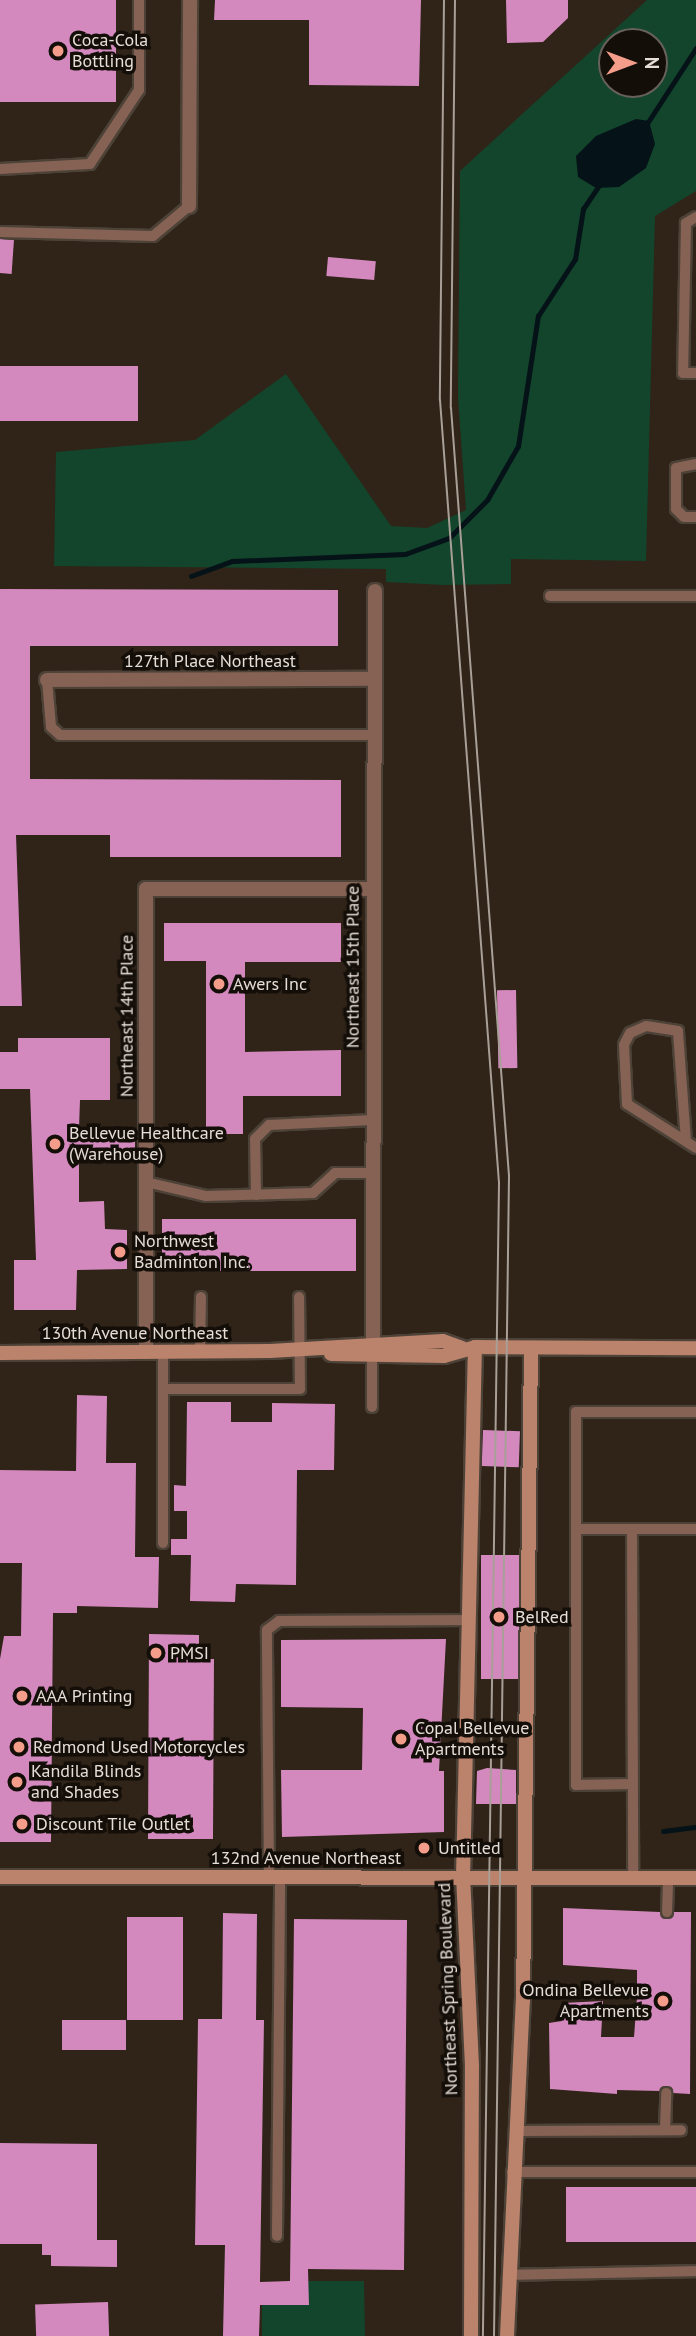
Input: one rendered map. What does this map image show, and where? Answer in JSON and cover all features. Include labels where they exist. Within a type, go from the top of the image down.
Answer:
[{"type":"street","points":[[189,206],[190,0]]},
{"type":"street","name":"Northeast 15th Place","points":[[372,1349],[375,591]]},
{"type":"street","name":"127th Place Northeast","points":[[47,680],[373,679]]},
{"type":"street","name":"Northeast 14th Place","points":[[146,1352],[146,889],[373,889]]},
{"type":"street","name":"130th Avenue Northeast","points":[[0,1353],[372,1349],[444,1356],[468,1348],[696,1348]]},
{"type":"street","name":"Northeast Spring Boulevard","points":[[468,1348],[470,1620],[463,1878],[472,2066],[471,2336]]},
{"type":"street","points":[[507,2336],[526,1878],[531,1348]]},
{"type":"street","name":"132nd Avenue Northeast","points":[[0,1877],[696,1878]]},
{"type":"lane","points":[[0,169],[90,164],[139,90],[139,0]]},
{"type":"lane","points":[[0,232],[153,236],[189,206]]},
{"type":"lane","points":[[696,217],[687,223],[683,373],[696,373]]},
{"type":"lane","points":[[696,464],[676,468],[676,509],[684,517],[696,517]]},
{"type":"lane","points":[[550,596],[696,596]]},
{"type":"lane","points":[[47,680],[51,727],[60,735],[373,735]]},
{"type":"lane","points":[[686,1141],[678,1031],[646,1026],[630,1033],[624,1045],[627,1104],[696,1148]]},
{"type":"lane","points":[[256,1195],[255,1139],[269,1125],[372,1120]]},
{"type":"lane","points":[[146,1182],[206,1196],[313,1193],[335,1173],[372,1172]]},
{"type":"lane","points":[[200,1352],[201,1297]]},
{"type":"lane","points":[[163,1389],[300,1389],[299,1297]]},
{"type":"lane","points":[[372,1349],[372,1407]]},
{"type":"lane","points":[[163,1352],[163,1543]]},
{"type":"lane","points":[[629,1784],[576,1785],[576,1412],[696,1412]]},
{"type":"lane","points":[[576,1529],[696,1529]]},
{"type":"lane","points":[[632,1529],[629,1784],[633,1878]]},
{"type":"lane","points":[[277,2236],[274,1876],[267,1630],[279,1621],[470,1620]]},
{"type":"lane","points":[[667,1912],[668,1878]]},
{"type":"lane","points":[[665,2130],[666,2093]]},
{"type":"lane","points":[[516,2132],[681,2130]]},
{"type":"lane","points":[[512,2172],[696,2172]]},
{"type":"lane","points":[[508,2275],[696,2271]]},
{"type":"green space","points":[[647,0],[696,0],[696,191],[655,216],[646,561],[511,559],[511,584],[444,585],[386,582],[386,569],[54,566],[56,452],[195,440],[286,374],[391,526],[427,528],[466,510],[458,397],[460,171],[598,45],[598,98],[668,98],[668,28],[616,28]]},
{"type":"green space","points":[[308,2281],[364,2281],[365,2336],[262,2336],[262,2305],[308,2305]]},
{"type":"shaded area","points":[[636,119],[649,121],[655,144],[646,168],[619,187],[596,188],[578,177],[576,156],[596,136]]},
{"type":"building","name":"Coca-Cola Bottling","points":[[0,0],[116,0],[116,102],[0,102]]},
{"type":"building","points":[[215,0],[421,0],[419,86],[309,85],[309,20],[214,20]]},
{"type":"building","points":[[506,0],[568,0],[568,18],[543,42],[507,43]]},
{"type":"building","points":[[0,239],[14,240],[12,274],[0,273]]},
{"type":"building","points":[[328,257],[376,261],[374,280],[326,276]]},
{"type":"building","points":[[0,366],[138,366],[138,421],[0,421]]},
{"type":"building","points":[[0,589],[338,590],[338,646],[30,646],[30,779],[341,780],[341,857],[110,857],[110,835],[16,835],[22,1006],[0,1006]]},
{"type":"building","points":[[164,923],[341,923],[341,962],[245,962],[245,1052],[341,1050],[341,1096],[243,1096],[243,1134],[206,1134],[206,961],[164,961]]},
{"type":"building","points":[[497,990],[516,990],[517,1068],[498,1068]]},
{"type":"building","points":[[18,1038],[110,1038],[110,1100],[80,1100],[79,1128],[135,1129],[135,1160],[79,1160],[79,1202],[104,1201],[105,1229],[127,1230],[127,1269],[77,1270],[76,1310],[14,1310],[14,1260],[36,1260],[30,1089],[0,1089],[0,1052],[18,1052]]},
{"type":"building","points":[[162,1219],[356,1219],[356,1271],[162,1271]]},
{"type":"building","points":[[77,1395],[107,1396],[106,1463],[136,1463],[135,1557],[159,1557],[158,1608],[77,1606],[77,1613],[53,1613],[51,1842],[0,1842],[0,1659],[4,1636],[21,1636],[22,1563],[0,1563],[0,1470],[76,1471]]},
{"type":"building","points":[[187,1402],[231,1402],[231,1422],[272,1422],[272,1403],[335,1404],[334,1470],[297,1470],[296,1585],[236,1584],[235,1602],[190,1601],[191,1555],[171,1555],[171,1539],[187,1539],[187,1511],[174,1511],[174,1485],[186,1486]]},
{"type":"building","points":[[483,1430],[520,1431],[519,1467],[482,1466]]},
{"type":"building","points":[[481,1555],[519,1555],[519,1679],[481,1679]]},
{"type":"building","points":[[149,1634],[199,1635],[199,1659],[214,1659],[213,1839],[148,1839]]},
{"type":"building","name":"Copal Bellevue Apartments","points":[[446,1639],[439,1771],[444,1771],[444,1832],[282,1837],[281,1770],[362,1770],[363,1708],[281,1707],[281,1640]]},
{"type":"building","points":[[487,1768],[516,1770],[516,1804],[476,1804],[477,1771]]},
{"type":"building","name":"Ondina Bellevue Apartments","points":[[563,1908],[660,1912],[666,1919],[674,1912],[691,1912],[690,2094],[673,2093],[667,2086],[659,2091],[617,2090],[617,2094],[550,2089],[549,2023],[562,2021],[563,2003],[603,2001],[601,2037],[634,2037],[637,1997],[637,1970],[563,1965]]},
{"type":"building","points":[[223,1913],[257,1914],[256,2020],[264,2020],[260,2282],[290,2281],[294,1919],[407,1920],[404,2270],[308,2269],[309,2305],[260,2305],[259,2336],[223,2336],[225,2245],[195,2245],[198,2019],[222,2019]]},
{"type":"building","points":[[127,1917],[183,1917],[183,2020],[127,2020]]},
{"type":"building","points":[[62,2020],[126,2020],[126,2050],[62,2050]]},
{"type":"building","points":[[0,2143],[97,2144],[97,2240],[117,2240],[117,2267],[51,2266],[51,2255],[42,2255],[42,2244],[0,2244]]},
{"type":"building","points":[[566,2187],[696,2187],[696,2242],[566,2242]]},
{"type":"building","points":[[108,2302],[109,2336],[36,2336],[35,2305]]},
{"type":"waterway","points":[[646,125],[696,48]]},
{"type":"waterway","points":[[191,576],[232,561],[405,554],[449,538],[487,500],[518,446],[538,316],[575,259],[583,209],[600,184]]},
{"type":"waterway","points":[[663,1831],[695,1827]]},
{"type":"tram line","points":[[444,0],[440,400],[499,1183],[483,2336]]},
{"type":"tram line","points":[[455,0],[451,408],[509,1175],[494,2336]]},
{"type":"place","name":"Coca-Cola Bottling","points":[[58,51]]},
{"type":"place","name":"Awers Inc","points":[[219,984]]},
{"type":"place","name":"Bellevue Healthcare (Warehouse)","points":[[55,1144]]},
{"type":"place","name":"Northwest Badminton Inc.","points":[[120,1252]]},
{"type":"place","name":"BelRed","points":[[499,1617]]},
{"type":"place","name":"PMSI","points":[[156,1653]]},
{"type":"place","name":"AAA Printing","points":[[22,1696]]},
{"type":"place","name":"Copal Bellevue Apartments","points":[[401,1739]]},
{"type":"place","name":"Redmond Used Motorcycles","points":[[19,1747]]},
{"type":"place","name":"Kandila Blinds and Shades","points":[[17,1782]]},
{"type":"place","name":"Discount Tile Outlet","points":[[22,1824]]},
{"type":"place","name":"Untitled","points":[[424,1848]]},
{"type":"place","name":"Ondina Bellevue Apartments","points":[[663,2001]]}]
